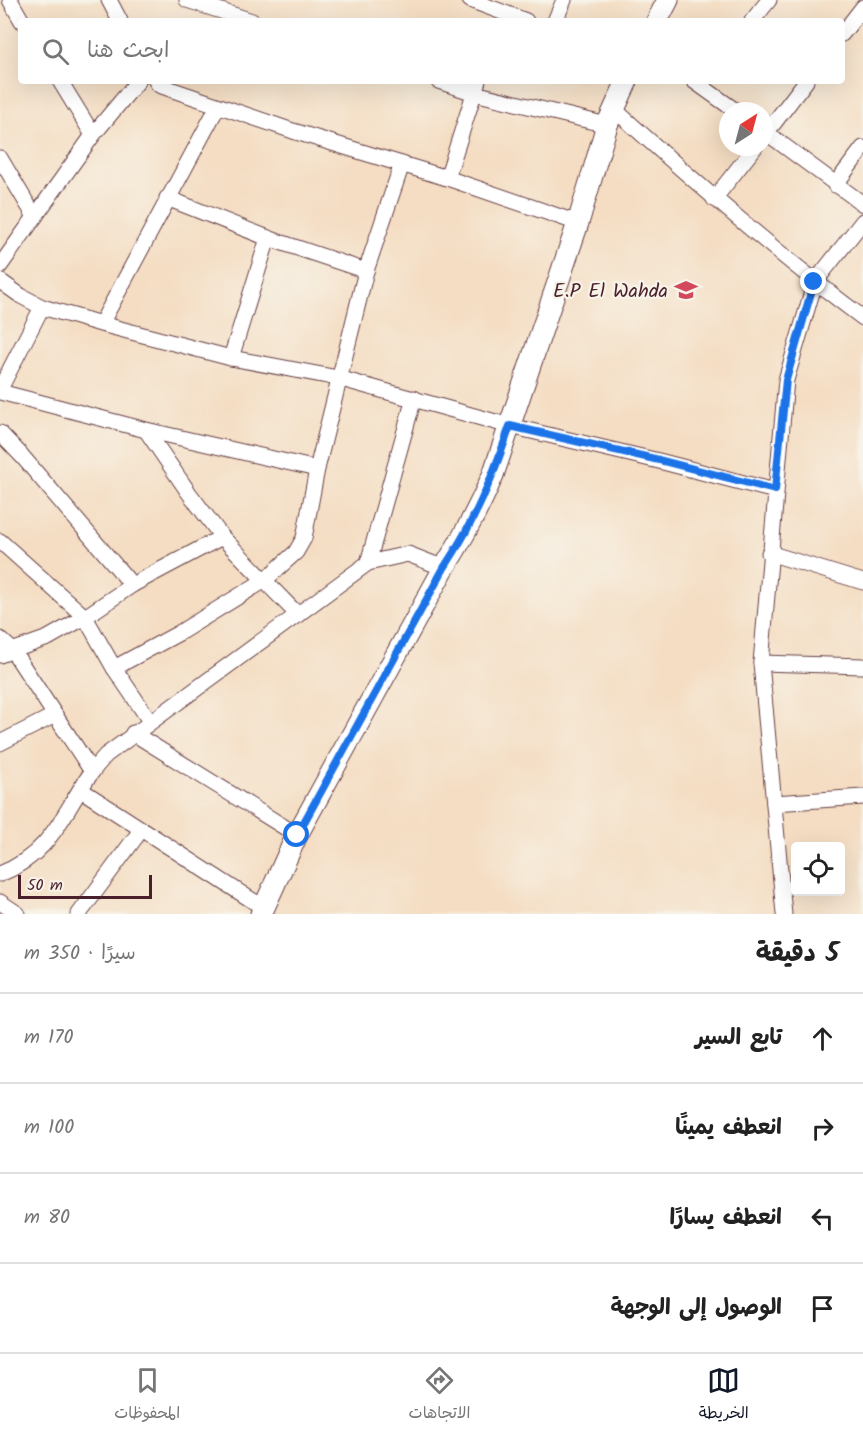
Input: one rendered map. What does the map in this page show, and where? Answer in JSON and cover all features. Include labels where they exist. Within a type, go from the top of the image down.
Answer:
[{"type":"main road","points":[[659,18],[668,0]]},
{"type":"main road","points":[[262,911],[297,835],[478,510],[510,426],[611,117],[626,84]]},
{"type":"street","points":[[10,0],[20,18]]},
{"type":"street","points":[[109,0],[118,18]]},
{"type":"street","points":[[187,0],[243,18]]},
{"type":"street","points":[[470,0],[500,16]]},
{"type":"street","points":[[556,18],[564,0]]},
{"type":"street","points":[[754,18],[769,0]]},
{"type":"street","points":[[845,30],[863,7]]},
{"type":"street","points":[[62,84],[93,135]]},
{"type":"street","points":[[0,266],[93,135],[136,84]]},
{"type":"street","points":[[158,84],[292,131],[447,178],[578,223]]},
{"type":"street","points":[[457,84],[611,117],[814,282],[863,318]]},
{"type":"street","points":[[701,84],[724,102]]},
{"type":"street","points":[[773,123],[804,84]]},
{"type":"street","points":[[447,178],[476,87]]},
{"type":"street","points":[[101,324],[218,106]]},
{"type":"street","points":[[773,139],[863,204]]},
{"type":"street","points":[[835,185],[863,148]]},
{"type":"street","points":[[714,199],[748,156]]},
{"type":"street","points":[[0,158],[35,217]]},
{"type":"street","points":[[114,668],[179,633],[264,580],[296,552],[304,538],[338,378],[366,271],[402,164]]},
{"type":"street","points":[[167,198],[268,238],[366,271]]},
{"type":"street","points":[[784,914],[761,663],[786,380],[814,282],[863,221]]},
{"type":"street","points":[[231,358],[268,238]]},
{"type":"street","points":[[0,282],[42,307],[101,324],[231,358],[338,378],[510,426],[659,460],[775,490]]},
{"type":"street","points":[[42,307],[0,390],[146,430],[317,469]]},
{"type":"street","points":[[368,563],[414,398]]},
{"type":"street","points":[[146,430],[222,537],[298,615]]},
{"type":"street","points":[[0,433],[132,585]]},
{"type":"street","points":[[6,653],[48,638],[132,585],[222,537]]},
{"type":"street","points":[[0,541],[85,616],[114,668],[150,721]]},
{"type":"street","points":[[0,874],[37,852],[52,836],[91,770],[105,755],[368,563],[408,554],[444,568]]},
{"type":"street","points":[[769,554],[863,582]]},
{"type":"street","points":[[0,639],[6,653],[55,715],[91,770]]},
{"type":"street","points":[[761,663],[863,666]]},
{"type":"street","points":[[0,743],[55,715]]},
{"type":"street","points":[[133,733],[297,835]]},
{"type":"street","points":[[81,790],[262,911]]},
{"type":"street","points":[[774,803],[863,797]]},
{"type":"street","points":[[79,914],[141,830]]},
{"type":"street","points":[[0,902],[18,914]]},
{"type":"place","name":"E.P El Wahda","points":[[686,290]]},
{"type":"route","points":[[297,835],[444,568],[463,539],[493,475],[510,426],[659,460],[775,490],[786,380],[814,282]]}]
